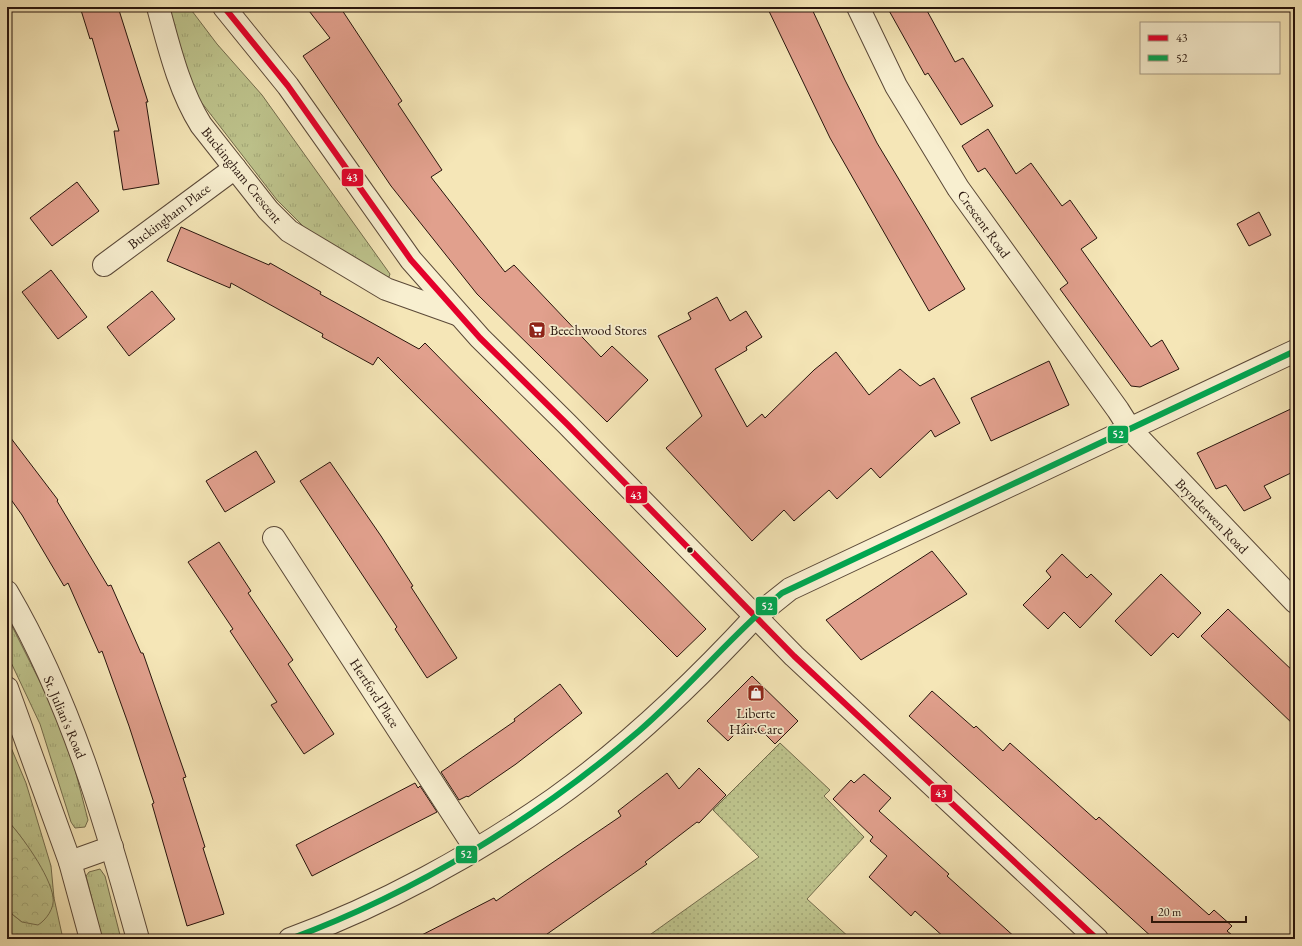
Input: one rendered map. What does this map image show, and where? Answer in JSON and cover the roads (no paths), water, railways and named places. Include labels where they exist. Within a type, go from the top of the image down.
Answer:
[{"type":"street","name":"Buckingham Crescent","points":[[158,7],[167,41],[194,114],[268,210],[289,232],[391,292],[459,315]]},
{"type":"street","points":[[224,7],[288,86],[395,239],[459,315],[755,617],[1097,939]]},
{"type":"street","name":"Crescent Road","points":[[858,7],[896,86],[958,188],[1118,410],[1130,430]]},
{"type":"street","name":"Buckingham Place","points":[[104,265],[235,168]]},
{"type":"street","points":[[290,939],[330,924],[370,906],[475,848],[554,799],[640,730],[755,617],[790,589],[1295,351]]},
{"type":"street","name":"Brynderwen Road","points":[[1130,430],[1295,602]]},
{"type":"street","name":"Hertford Place","points":[[274,538],[475,848]]},
{"type":"street","name":"St. Julian's Road","points":[[7,592],[20,614],[66,713],[93,785],[138,939]]},
{"type":"street","points":[[7,688],[70,862],[91,939]]},
{"type":"street","points":[[70,862],[112,847]]},
{"type":"place","name":"Beechwood Stores","points":[[537,330]]},
{"type":"place","name":"Liberte Hair Care","points":[[756,693]]}]
